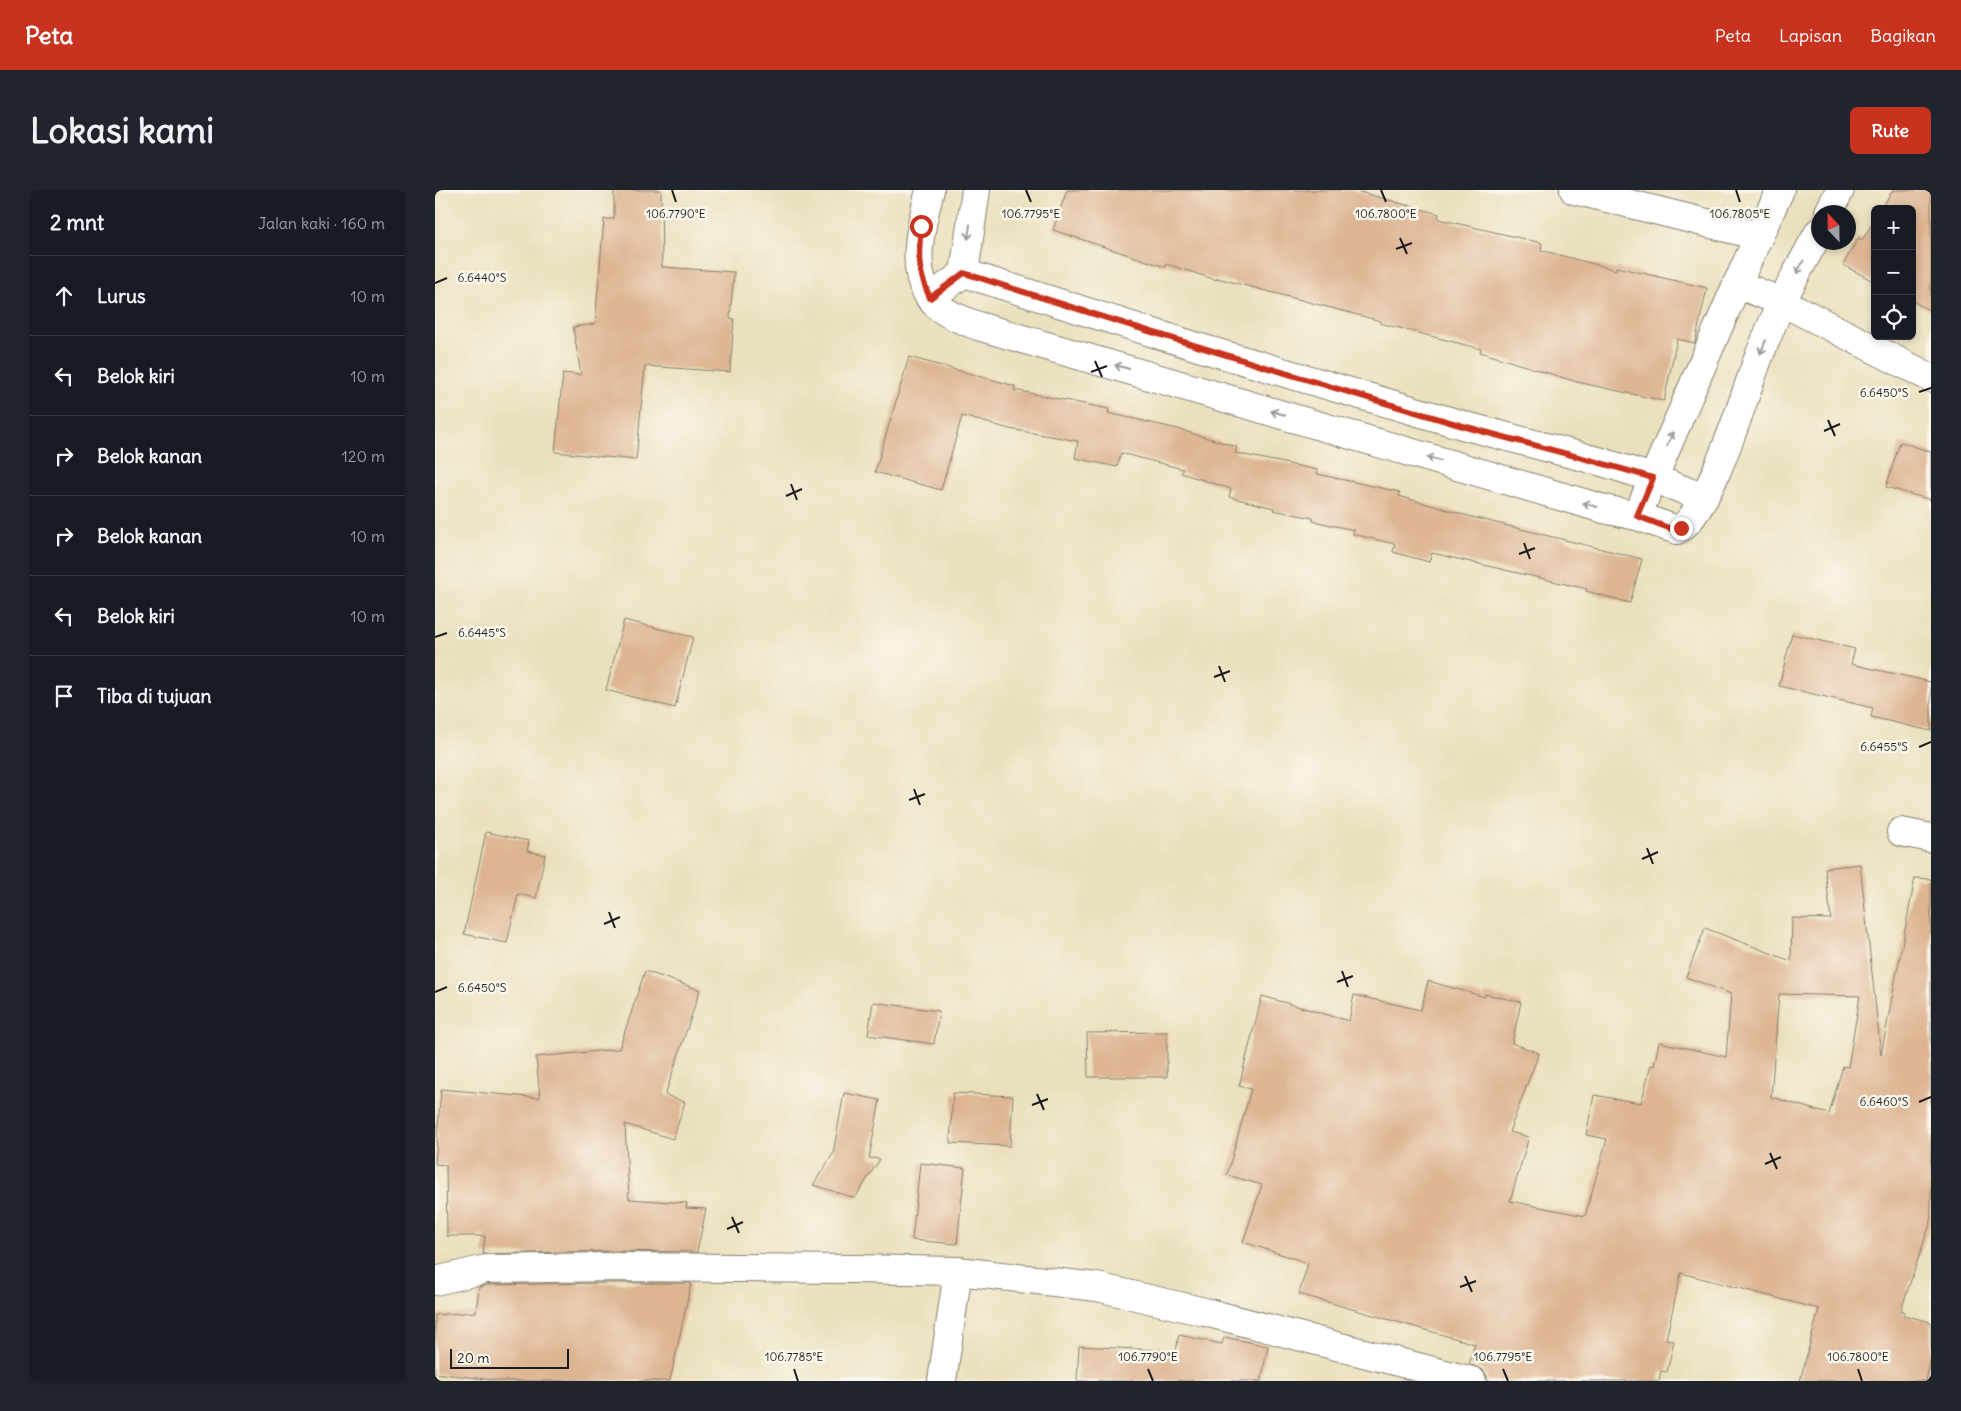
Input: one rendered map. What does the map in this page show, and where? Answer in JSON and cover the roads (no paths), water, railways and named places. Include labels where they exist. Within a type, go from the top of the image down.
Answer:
[{"type":"street","points":[[930,190],[921,226],[918,258],[921,278],[930,298],[945,311],[978,326],[1604,509],[1637,516],[1677,530],[1687,523],[1704,498],[1732,431],[1758,358],[1782,302],[1811,247]]},
{"type":"street","points":[[930,298],[964,273],[976,190]]},
{"type":"street","points":[[1574,190],[1759,236]]},
{"type":"street","points":[[1637,516],[1737,284],[1780,190]]},
{"type":"street","points":[[1833,205],[1841,190]]},
{"type":"street","points":[[964,273],[1201,348],[1466,426],[1602,462],[1653,478],[1704,498]]},
{"type":"street","points":[[1737,284],[1782,302],[1931,378]]},
{"type":"street","points":[[1901,832],[1931,838]]},
{"type":"street","points":[[435,1281],[486,1269],[609,1267],[855,1268],[958,1272],[1097,1287],[1205,1312],[1472,1381]]},
{"type":"street","points":[[942,1381],[958,1272]]}]
